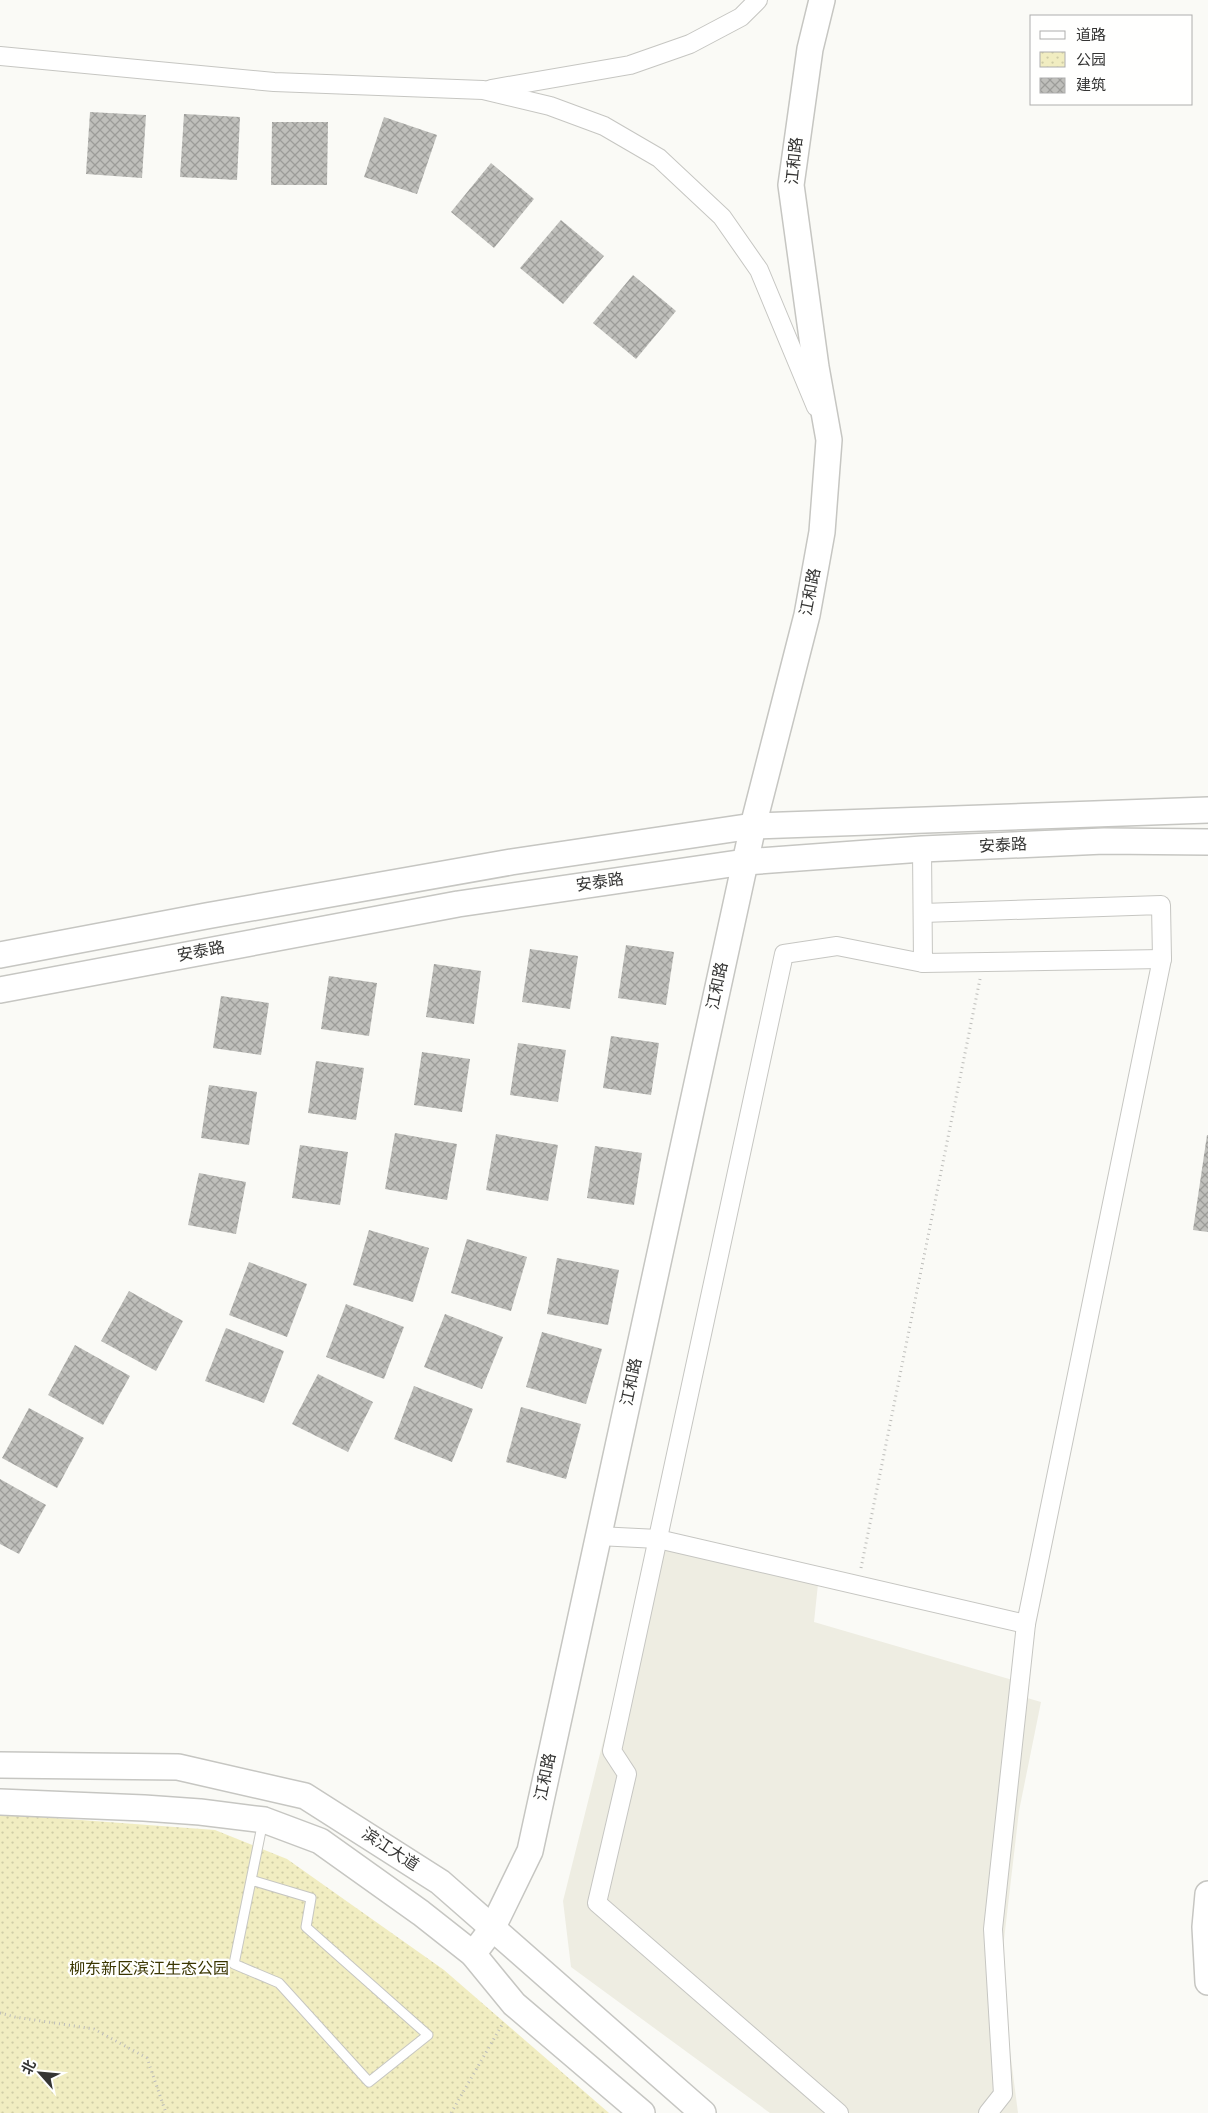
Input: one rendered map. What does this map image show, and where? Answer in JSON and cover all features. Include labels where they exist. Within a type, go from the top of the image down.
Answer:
[{"type":"main road","name":"江和路","points":[[473,1954],[492,1929],[530,1851],[753,826],[806,615],[822,532],[829,440],[816,368],[791,184],[810,49],[822,0]]},
{"type":"main road","name":"安泰路","points":[[0,956],[206,916],[510,862],[753,826],[1208,810]]},
{"type":"main road","name":"安泰路","points":[[0,990],[458,904],[746,862],[922,850],[1104,841],[1208,842]]},
{"type":"main road","name":"滨江大道","points":[[0,1765],[178,1767],[305,1796],[440,1882],[703,2113]]},
{"type":"main road","name":"滨江大道","points":[[0,1802],[144,1808],[264,1820],[320,1841],[422,1913],[473,1954],[514,2004],[642,2113]]},
{"type":"main road","points":[[1208,1894],[1205,1926],[1208,1982]]},
{"type":"street","points":[[483,90],[630,65],[690,44],[741,17],[758,0]]},
{"type":"street","points":[[0,56],[274,82],[483,90],[550,106],[604,126],[659,158],[722,217],[760,270],[829,440]]},
{"type":"street","points":[[922,850],[923,963]]},
{"type":"street","points":[[923,913],[1161,906],[1162,959],[1026,1624],[994,1929],[1003,2094],[988,2113]]},
{"type":"street","points":[[839,2113],[597,1903],[628,1774],[612,1751],[784,954],[837,946],[923,963],[1162,959]]},
{"type":"street","points":[[598,1536],[658,1540],[1026,1624]]},
{"type":"lane","points":[[251,1880],[311,1898],[306,1927],[428,2035],[369,2082],[278,1983],[234,1964],[251,1880],[264,1820]]},
{"type":"path","points":[[858,1586],[983,962]]},
{"type":"path","points":[[451,2113],[514,2004]]},
{"type":"path","points":[[0,2013],[94,2029],[147,2058],[166,2113]]},
{"type":"shaded area","points":[[652,1547],[818,1584],[814,1622],[1016,1681],[1013,1694],[1041,1702],[1019,1811],[1000,1974],[1018,2113],[770,2113],[571,1967],[563,1901]]},
{"type":"green space","name":"柳东新区滨江生态公园","points":[[0,1814],[215,1830],[287,1859],[444,1970],[609,2113],[0,2113]]},
{"type":"building","points":[[90,112],[146,115],[142,178],[86,174]]},
{"type":"building","points":[[184,114],[240,117],[237,180],[180,177]]},
{"type":"building","points":[[384,117],[437,135],[417,194],[364,177]]},
{"type":"building","points":[[272,122],[328,122],[327,185],[271,185]]},
{"type":"building","points":[[491,163],[534,199],[494,248],[451,212]]},
{"type":"building","points":[[561,220],[604,256],[563,304],[520,268]]},
{"type":"building","points":[[633,275],[676,311],[636,359],[593,323]]},
{"type":"building","points":[[626,945],[674,952],[666,1005],[618,998]]},
{"type":"building","points":[[530,949],[578,956],[570,1009],[522,1002]]},
{"type":"building","points":[[434,964],[481,971],[474,1024],[426,1017]]},
{"type":"building","points":[[329,976],[377,983],[369,1036],[321,1029]]},
{"type":"building","points":[[221,996],[269,1003],[261,1055],[213,1048]]},
{"type":"building","points":[[611,1036],[659,1043],[651,1095],[603,1088]]},
{"type":"building","points":[[518,1043],[566,1050],[558,1102],[510,1095]]},
{"type":"building","points":[[422,1052],[470,1059],[462,1112],[414,1105]]},
{"type":"building","points":[[316,1061],[364,1068],[356,1120],[308,1113]]},
{"type":"building","points":[[209,1085],[257,1092],[249,1145],[201,1138]]},
{"type":"building","points":[[395,1133],[457,1144],[447,1200],[385,1189]]},
{"type":"building","points":[[496,1134],[558,1145],[548,1201],[486,1190]]},
{"type":"building","points":[[1208,1135],[1208,1232],[1193,1230]]},
{"type":"building","points":[[300,1145],[348,1152],[340,1205],[292,1198]]},
{"type":"building","points":[[595,1146],[642,1153],[634,1205],[587,1198]]},
{"type":"building","points":[[199,1173],[246,1182],[236,1234],[188,1225]]},
{"type":"building","points":[[369,1230],[429,1248],[413,1302],[353,1285]]},
{"type":"building","points":[[467,1239],[527,1257],[511,1311],[451,1293]]},
{"type":"building","points":[[557,1258],[619,1270],[608,1325],[547,1314]]},
{"type":"building","points":[[249,1262],[307,1284],[287,1337],[229,1315]]},
{"type":"building","points":[[129,1291],[183,1321],[156,1371],[101,1341]]},
{"type":"building","points":[[346,1304],[404,1327],[384,1379],[326,1357]]},
{"type":"building","points":[[445,1314],[503,1337],[482,1389],[424,1367]]},
{"type":"building","points":[[226,1328],[284,1351],[264,1403],[205,1381]]},
{"type":"building","points":[[542,1332],[602,1349],[586,1404],[526,1387]]},
{"type":"building","points":[[75,1345],[130,1376],[103,1425],[48,1395]]},
{"type":"building","points":[[318,1374],[373,1402],[348,1452],[292,1424]]},
{"type":"building","points":[[414,1386],[473,1409],[452,1462],[394,1439]]},
{"type":"building","points":[[521,1407],[581,1424],[566,1479],[506,1462]]},
{"type":"building","points":[[29,1408],[84,1438],[57,1488],[2,1458]]},
{"type":"building","points":[[0,1479],[46,1505],[19,1554],[0,1544]]}]
